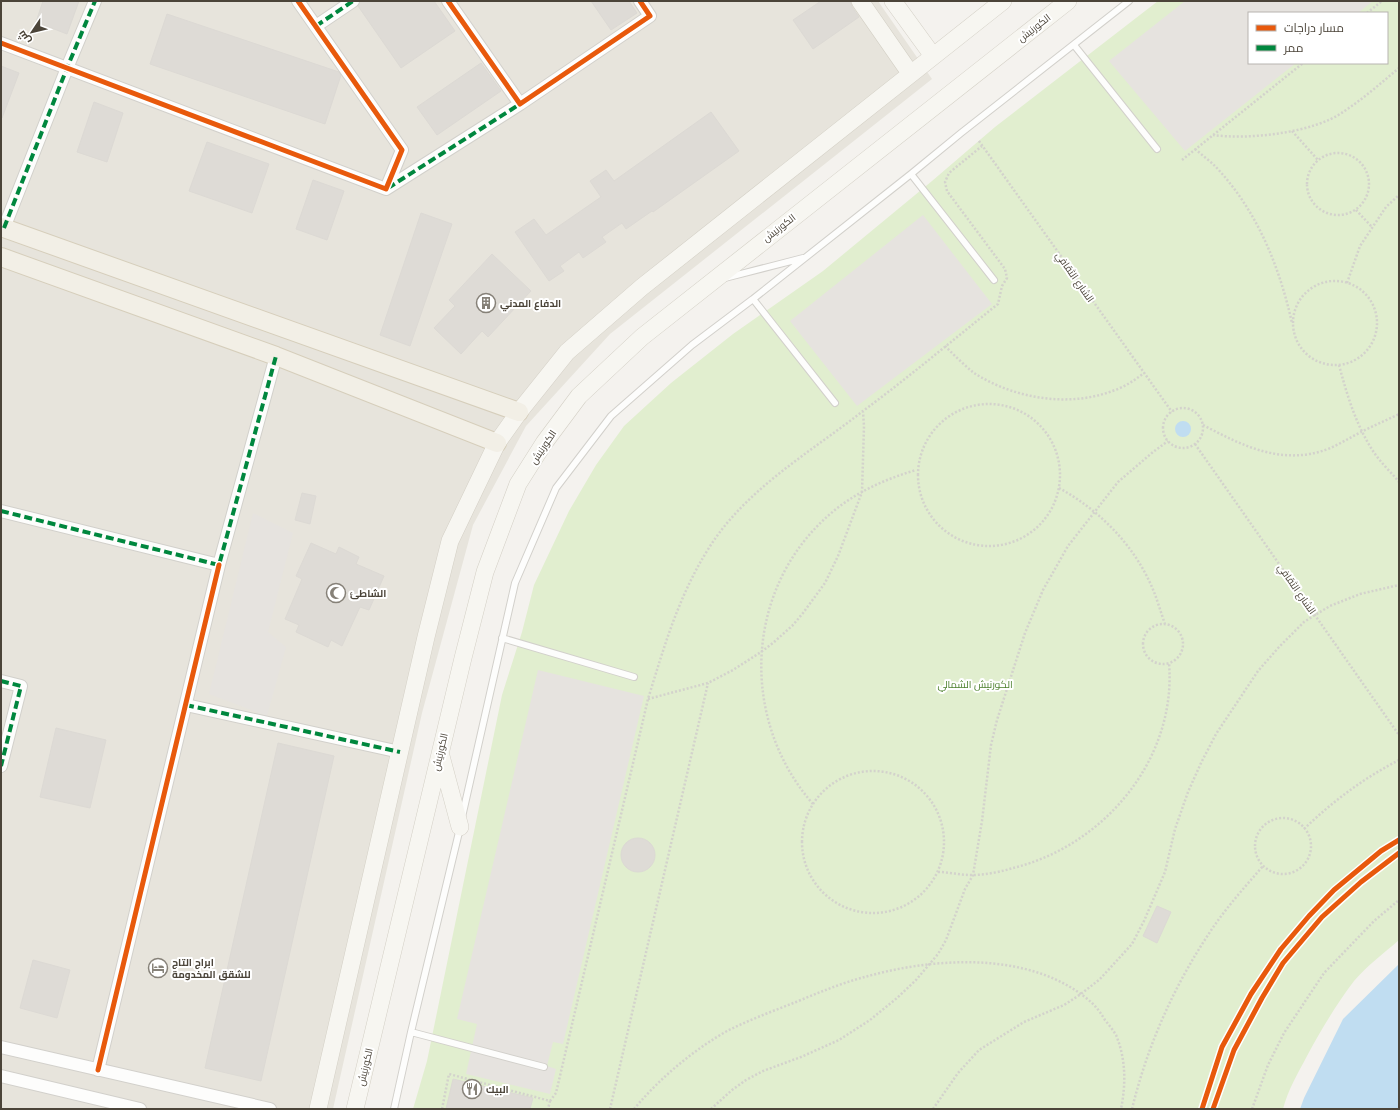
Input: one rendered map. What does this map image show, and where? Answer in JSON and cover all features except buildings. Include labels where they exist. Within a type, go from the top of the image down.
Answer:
[{"type":"main road","points":[[860,1],[910,74]]},
{"type":"main road","points":[[894,1],[933,56]]},
{"type":"main road","points":[[318,1109],[426,637],[450,541],[497,443],[519,412],[567,352],[630,297],[1003,1]]},
{"type":"main road","name":"الكورنيش","points":[[355,1109],[485,572],[518,484],[544,443],[579,396],[642,337],[1068,1]]},
{"type":"main road","points":[[3,228],[519,412]]},
{"type":"main road","points":[[1,257],[276,356],[497,443]]},
{"type":"main road","points":[[440,753],[460,827]]},
{"type":"street","points":[[3,228],[95,1]]},
{"type":"street","points":[[298,1],[402,150],[386,189]]},
{"type":"street","points":[[316,26],[353,1]]},
{"type":"street","points":[[448,1],[520,104]]},
{"type":"street","points":[[386,189],[520,104],[650,16],[640,1]]},
{"type":"street","points":[[1,43],[386,189]]},
{"type":"street","points":[[98,1070],[219,565],[276,356]]},
{"type":"street","points":[[1,511],[219,565]]},
{"type":"street","points":[[1,681],[21,686],[1,766]]},
{"type":"street","points":[[186,705],[400,752]]},
{"type":"street","points":[[1,1047],[266,1108]]},
{"type":"street","points":[[1,1076],[140,1109]]},
{"type":"lane","points":[[394,1109],[460,827],[514,582],[556,488],[611,416],[692,345],[753,299],[1129,1]]},
{"type":"lane","points":[[1074,45],[1157,149]]},
{"type":"lane","points":[[911,174],[994,280]]},
{"type":"lane","points":[[712,282],[805,257]]},
{"type":"lane","points":[[753,299],[835,403]]},
{"type":"lane","points":[[502,638],[634,677]]},
{"type":"lane","points":[[411,1032],[544,1067]]},
{"type":"path","points":[[1368,12],[1382,1]]},
{"type":"path","points":[[1182,160],[1302,64]]},
{"type":"path","points":[[1213,135],[1226,137],[1253,136],[1292,130],[1316,124],[1343,112],[1399,68]]},
{"type":"path","points":[[1292,130],[1318,160]]},
{"type":"path","points":[[548,1109],[550,1100],[556,1093],[648,699],[666,637],[677,608],[707,550],[728,521],[773,477],[863,412],[998,304],[1002,286],[1007,278],[1005,270],[947,191],[945,182],[949,173],[982,146]]},
{"type":"path","points":[[1195,149],[1215,167],[1253,215],[1269,247],[1280,280],[1296,339],[1303,351],[1313,360],[1326,365],[1340,365],[1353,361],[1365,353],[1373,341],[1376,327],[1376,313],[1370,300],[1360,290],[1347,283],[1334,281],[1320,283],[1308,290],[1299,300],[1294,312],[1293,326]]},
{"type":"path","points":[[1336,153],[1346,154],[1356,158],[1363,165],[1368,174],[1370,184],[1364,203],[1356,210],[1339,216],[1329,214],[1321,210],[1314,203],[1309,195],[1307,186],[1311,168],[1318,160],[1326,155],[1336,153]]},
{"type":"path","points":[[1347,283],[1360,246],[1386,207],[1399,195]]},
{"type":"path","points":[[1356,210],[1372,228]]},
{"type":"path","points":[[945,346],[974,372],[994,384],[1021,393],[1057,400],[1089,398],[1115,390],[1132,382],[1144,373]]},
{"type":"path","points":[[1340,365],[1346,392],[1362,431],[1373,452],[1399,482]]},
{"type":"path","points":[[995,403],[1008,405],[1025,413],[1040,425],[1048,434],[1059,457],[1061,477],[1059,488],[1054,505],[1049,514],[1029,535],[1011,543],[982,546],[959,539],[939,525],[926,507],[921,495],[916,470],[924,445],[938,424],[958,410],[970,405],[995,403]]},
{"type":"path","points":[[1181,409],[1191,410],[1199,417],[1202,425],[1201,436],[1195,444],[1181,448],[1168,441],[1165,435],[1164,425],[1166,418],[1172,412],[1181,409]]},
{"type":"path","points":[[648,699],[708,683],[733,670],[761,652],[793,625],[825,583],[838,556],[862,492],[863,412]]},
{"type":"path","points":[[1202,425],[1253,449],[1284,455],[1306,455],[1327,449],[1399,414]]},
{"type":"path","points":[[711,1109],[732,1090],[746,1080],[839,1040],[870,1020],[897,998],[929,965],[946,940],[973,875],[985,804],[991,745],[997,720],[1025,633],[1044,590],[1068,546],[1118,482],[1168,441]]},
{"type":"path","points":[[812,804],[791,775],[772,736],[762,695],[761,652],[773,597],[792,558],[819,525],[840,506],[862,492],[889,478],[916,470]]},
{"type":"path","points":[[1059,488],[1078,499],[1095,512],[1115,531],[1137,559],[1154,591],[1165,624]]},
{"type":"path","points":[[933,1109],[958,1073],[978,1050],[1024,1022],[1064,1005],[1081,994],[1100,979],[1132,944],[1144,921],[1165,872],[1175,829],[1188,792],[1216,734],[1235,703],[1279,647],[1304,622],[1330,606],[1360,594],[1399,585]]},
{"type":"path","points":[[1155,625],[1170,625],[1178,630],[1182,639],[1183,644],[1180,654],[1169,663],[1159,664],[1151,660],[1145,652],[1142,643],[1145,634],[1155,625]]},
{"type":"path","points":[[938,872],[973,875],[1012,869],[1052,855],[1071,845],[1099,824],[1119,805],[1132,788],[1144,770],[1150,757],[1161,730],[1168,696],[1170,674],[1169,663]]},
{"type":"path","points":[[610,1109],[708,683]]},
{"type":"path","points":[[1304,829],[1342,795],[1376,772],[1399,760]]},
{"type":"path","points":[[870,771],[884,772],[897,775],[910,781],[930,800],[940,818],[944,832],[942,859],[938,872],[932,883],[924,893],[909,904],[897,910],[879,914],[866,914],[842,907],[826,896],[818,887],[811,877],[804,859],[802,846],[803,828],[812,804],[831,784],[843,777],[856,773],[870,771]]},
{"type":"path","points":[[1280,818],[1289,819],[1298,823],[1304,829],[1309,837],[1310,847],[1309,856],[1304,864],[1297,870],[1280,874],[1271,872],[1263,866],[1256,855],[1255,841],[1258,832],[1264,826],[1271,820],[1280,818]]},
{"type":"path","points":[[1132,1109],[1139,1080],[1156,1033],[1182,977],[1208,934],[1229,906],[1263,866]]},
{"type":"path","points":[[1252,1109],[1268,1065],[1284,1033],[1312,990],[1324,973],[1369,926],[1399,900]]},
{"type":"path","points":[[634,1109],[670,1071],[703,1046],[728,1031],[793,1003],[881,973],[929,965],[972,962],[1005,964],[1040,973],[1061,982],[1095,1004],[1116,1035],[1124,1064],[1124,1089],[1120,1109]]},
{"type":"path","points":[[442,1109],[449,1074],[550,1100]]},
{"type":"shaded area","points":[[1,1],[878,1],[932,79],[610,334],[526,426],[473,525],[422,713],[333,1109],[1,1109]]},
{"type":"shaded area","points":[[1185,1],[1373,1],[1359,12],[1248,12],[1248,64],[1295,64],[1185,151],[1109,61]]},
{"type":"shaded area","points":[[923,215],[992,304],[857,406],[790,321]]},
{"type":"shaded area","points":[[253,513],[293,533],[268,632],[286,647],[267,716],[209,694]]},
{"type":"shaded area","points":[[538,670],[644,696],[563,1044],[553,1042],[547,1066],[556,1069],[550,1094],[466,1074],[477,1024],[457,1019]]},
{"type":"green space","name":"الكورنيش الشمالي","points":[[1158,1],[1399,1],[1399,940],[1359,975],[1341,999],[1312,1046],[1290,1088],[1283,1109],[413,1109],[427,1061],[502,695],[522,632],[534,585],[569,511],[596,465],[624,426],[671,383],[733,334],[823,271],[995,127]]},
{"type":"water","points":[[1183,421],[1190,426],[1191,429],[1186,436],[1183,437],[1176,432],[1175,429],[1180,422]]},
{"type":"water","points":[[1399,964],[1399,1109],[1300,1109],[1343,1019]]},
{"type":"marked path","points":[[4,228],[95,1]]},
{"type":"marked path","points":[[316,26],[353,1]]},
{"type":"marked path","points":[[388,188],[520,104]]},
{"type":"marked path","points":[[1,511],[219,565],[276,356]]},
{"type":"marked path","points":[[1,681],[21,686],[1,766]]},
{"type":"marked path","points":[[186,705],[400,752]]},
{"type":"cycle path","points":[[1,43],[386,189],[402,150],[298,1]]},
{"type":"cycle path","points":[[448,1],[520,104],[650,16],[640,1]]},
{"type":"cycle path","points":[[98,1070],[219,565]]},
{"type":"cycle path","points":[[1202,1109],[1222,1047],[1251,994],[1281,949],[1309,916],[1334,890],[1381,851],[1399,840]]},
{"type":"cycle path","points":[[1213,1109],[1234,1050],[1283,963],[1322,917],[1361,882],[1399,853]]},
{"type":"place","name":"الدفاع المدني","points":[[486,303]]},
{"type":"place","name":"الشاطئ","points":[[336,593]]},
{"type":"place","name":"ابراج التاج للشقق المخدومة","points":[[158,968]]},
{"type":"place","name":"البيك","points":[[472,1089]]}]
